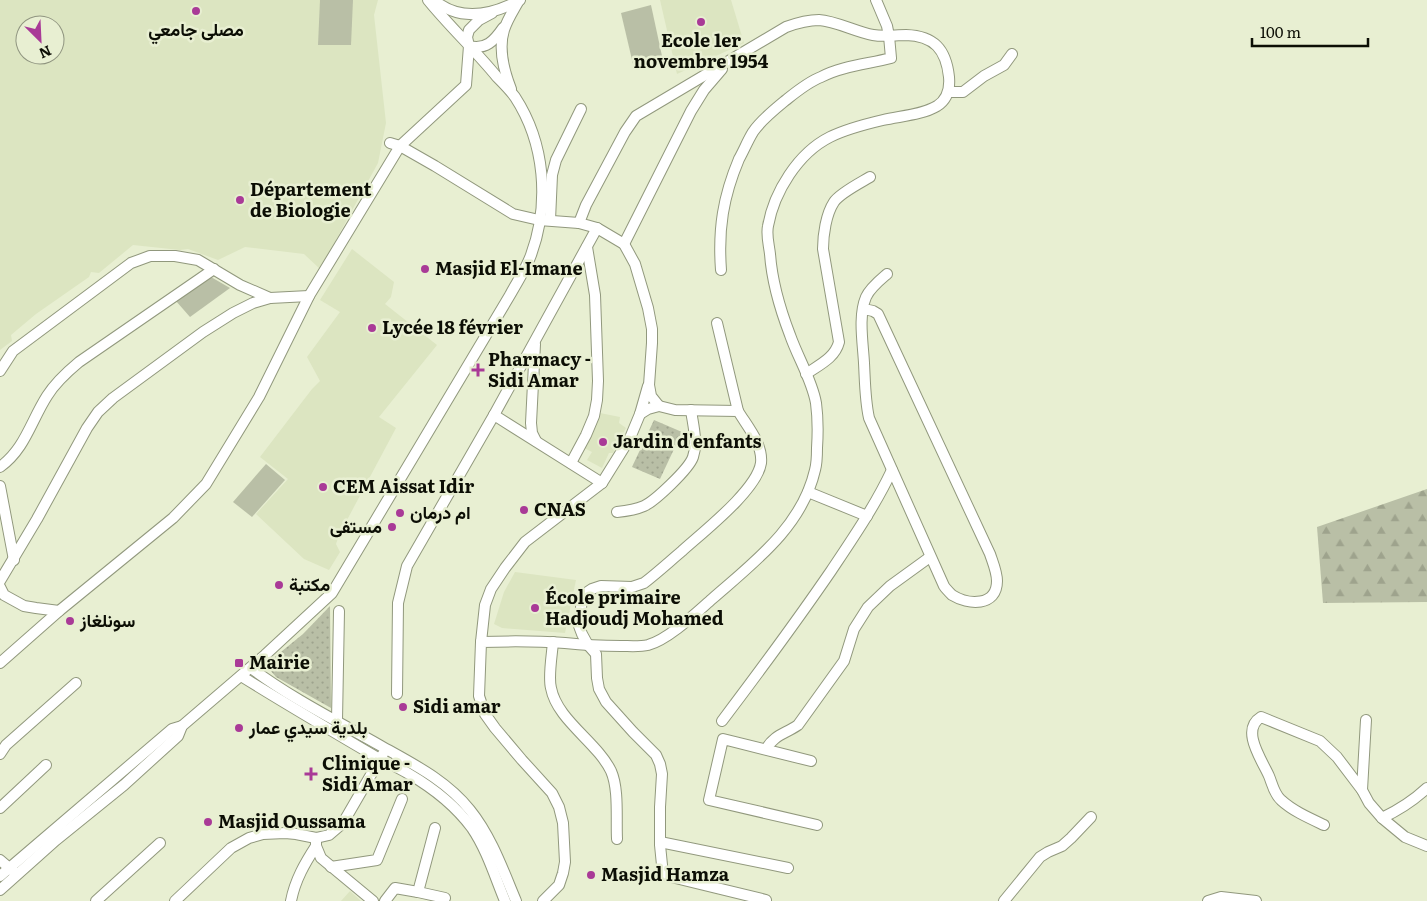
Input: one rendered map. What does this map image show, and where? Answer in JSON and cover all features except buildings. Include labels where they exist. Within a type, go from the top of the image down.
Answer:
[{"type":"street","points":[[428,0],[514,96]]},
{"type":"street","points":[[434,0],[450,10],[460,13],[492,12]]},
{"type":"street","points":[[721,270],[720,231],[724,202],[730,179],[754,131],[794,93],[820,77],[835,71],[891,58],[889,36],[876,0]]},
{"type":"street","points":[[469,46],[484,47],[495,39],[519,1]]},
{"type":"street","points":[[0,663],[59,611],[174,518],[206,484],[259,397],[310,296],[395,144],[466,85],[469,46],[467,38],[469,30],[479,20],[492,12],[519,1]]},
{"type":"street","points":[[481,642],[553,642],[631,646],[649,644],[664,637],[688,619],[776,541],[789,525],[808,492],[816,468],[818,432],[816,402],[779,301],[771,266],[767,229],[776,197],[793,170],[827,138],[879,121],[938,106],[945,99],[950,89],[945,58],[938,46],[925,37],[875,35],[821,20],[804,21],[786,27],[636,116],[625,132],[586,205],[579,223]]},
{"type":"street","points":[[0,890],[13,871],[172,728],[182,726],[251,668],[332,593],[510,296],[531,256],[537,236],[542,191],[541,165],[531,126],[514,96],[506,77],[502,50],[503,35],[507,22]]},
{"type":"street","points":[[948,92],[963,92],[984,76],[1004,65],[1012,54]]},
{"type":"street","points":[[624,244],[691,110],[704,90],[729,61]]},
{"type":"street","points":[[550,220],[552,175],[556,160],[581,109]]},
{"type":"street","points":[[395,144],[457,179],[512,214],[539,220],[579,223],[597,228],[624,244],[635,264],[652,328],[649,385],[630,438],[602,483],[525,542],[491,590],[485,605],[481,642],[479,696],[485,714],[522,760],[552,793],[559,807],[563,823],[565,862],[560,885],[543,901]]},
{"type":"street","points":[[806,374],[832,355],[837,349],[839,342],[822,249],[828,219],[834,202],[870,177]]},
{"type":"street","points":[[397,694],[398,603],[407,566],[494,415],[597,228]]},
{"type":"street","points":[[571,463],[594,416],[597,400],[595,295],[587,247]]},
{"type":"street","points":[[0,371],[13,351],[131,263],[150,256],[175,256],[198,260],[240,285],[270,298]]},
{"type":"street","points":[[0,467],[11,459],[17,451],[28,434],[47,396],[66,373],[79,362],[214,269]]},
{"type":"street","points":[[864,309],[873,310],[878,314],[990,554],[996,570],[997,582],[992,596],[985,601],[973,602],[962,599],[951,594],[944,586],[869,418],[866,404],[862,326],[864,309],[866,296],[887,274]]},
{"type":"street","points":[[0,581],[38,519],[87,428],[98,412],[203,332],[233,313],[270,298],[310,296]]},
{"type":"street","points":[[717,322],[738,411],[755,438],[760,453],[761,463],[757,474],[750,486],[709,528],[644,583],[632,587],[601,586],[592,588],[586,593],[582,599],[579,626],[588,645],[596,654],[599,689],[606,702],[656,755],[660,764],[662,774],[660,842],[663,875],[766,900]]},
{"type":"street","points":[[535,340],[531,423],[532,433],[536,442]]},
{"type":"street","points":[[649,385],[651,396],[659,406]]},
{"type":"street","points":[[640,414],[648,409],[659,406],[675,410],[738,411]]},
{"type":"street","points":[[617,512],[646,506],[657,498],[688,466],[693,458],[695,446],[691,410]]},
{"type":"street","points":[[494,415],[602,483]]},
{"type":"street","points":[[722,721],[796,623],[878,499],[892,470]]},
{"type":"street","points":[[0,486],[14,560]]},
{"type":"street","points":[[808,492],[867,516]]},
{"type":"street","points":[[766,750],[775,738],[798,725],[838,669],[848,652],[854,629],[868,607],[890,586],[930,557]]},
{"type":"street","points":[[0,587],[4,595],[24,606],[59,611]]},
{"type":"street","points":[[336,720],[339,611]]},
{"type":"street","points":[[553,642],[550,686],[555,702],[604,759],[611,772],[616,790],[616,839]]},
{"type":"street","points":[[251,668],[269,682],[435,777],[450,790],[471,810],[482,826],[498,857],[516,901]]},
{"type":"street","points":[[241,676],[294,709],[426,784],[439,794],[472,829],[488,858],[505,901]]},
{"type":"street","points":[[0,754],[6,745],[76,682]]},
{"type":"street","points":[[1324,825],[1290,808],[1278,798],[1252,738],[1256,719],[1260,716],[1320,741],[1337,756],[1362,790],[1369,803],[1382,818],[1405,837],[1427,846]]},
{"type":"street","points":[[1362,790],[1366,720]]},
{"type":"street","points":[[811,761],[723,739],[709,800],[817,825]]},
{"type":"street","points":[[291,901],[303,866],[316,842],[329,835],[343,823],[386,748]]},
{"type":"street","points":[[0,808],[46,765]]},
{"type":"street","points":[[1382,818],[1413,801],[1427,788]]},
{"type":"street","points":[[331,867],[377,860],[402,799]]},
{"type":"street","points":[[1004,901],[1040,857],[1062,846],[1091,817]]},
{"type":"street","points":[[418,892],[435,828]]},
{"type":"street","points":[[175,901],[231,848],[249,838],[264,834],[285,833],[296,834],[316,842]]},
{"type":"street","points":[[316,842],[321,858],[373,901]]},
{"type":"street","points":[[660,842],[788,868]]},
{"type":"street","points":[[96,901],[160,843]]},
{"type":"street","points":[[0,860],[13,871]]},
{"type":"street","points":[[0,876],[13,871]]},
{"type":"street","points":[[385,901],[395,888],[445,898]]},
{"type":"street","points":[[1208,901],[1221,897],[1256,901]]},
{"type":"shaded area","points":[[0,0],[378,0],[374,15],[386,123],[378,163],[320,269],[304,254],[245,247],[218,260],[188,249],[180,250],[133,245],[99,273],[91,272],[89,277],[36,314],[11,335],[12,341],[0,350]]},
{"type":"shaded area","name":"Ecole 1er novembre 1954","points":[[660,0],[731,0],[744,43],[677,74]]},
{"type":"shaded area","points":[[352,249],[394,282],[391,297],[385,304],[437,345],[379,417],[396,428],[339,535],[336,544],[340,552],[329,570],[304,559],[256,514],[288,479],[260,457],[320,381],[307,357],[340,312],[320,300]]},
{"type":"shaded area","name":"Jardin d'enfants","points":[[600,413],[620,417],[619,423],[626,428],[613,453],[609,453],[602,468],[587,460],[592,452],[584,448]]},
{"type":"shaded area","name":"École primaire Hadjoudj Mohamed","points":[[515,572],[576,580],[565,633],[502,628],[494,624],[504,592]]},
{"type":"shaded area","points":[[350,891],[361,901],[341,901]]},
{"type":"green space","points":[[320,0],[353,0],[351,45],[318,45]]},
{"type":"green space","points":[[651,5],[662,56],[633,64],[621,13]]},
{"type":"green space","points":[[211,277],[230,288],[190,317],[176,301]]},
{"type":"green space","points":[[654,420],[682,432],[660,479],[632,467]]},
{"type":"green space","points":[[266,464],[285,480],[252,517],[233,502]]},
{"type":"green space","points":[[1427,489],[1427,602],[1323,603],[1317,527]]},
{"type":"green space","points":[[330,606],[331,708],[276,677],[270,670],[271,660],[303,634]]},
{"type":"place","name":"مصلى جامعي","points":[[196,11]]},
{"type":"place","name":"Ecole 1er novembre 1954","points":[[701,22]]},
{"type":"place","name":"Département de Biologie","points":[[240,200]]},
{"type":"place","name":"Masjid El-Imane","points":[[425,269]]},
{"type":"place","name":"Lycée 18 février","points":[[372,328]]},
{"type":"place","name":"Pharmacy - Sidi Amar","points":[[478,370]]},
{"type":"place","name":"Jardin d'enfants","points":[[603,442]]},
{"type":"place","name":"CEM Aissat Idir","points":[[323,487]]},
{"type":"place","name":"CNAS","points":[[524,510]]},
{"type":"place","name":"ام درمان","points":[[400,513]]},
{"type":"place","name":"مستفى","points":[[392,527]]},
{"type":"place","name":"مكتبة","points":[[279,585]]},
{"type":"place","name":"École primaire Hadjoudj Mohamed","points":[[535,608]]},
{"type":"place","name":"سونلغاز","points":[[70,621]]},
{"type":"place","name":"Mairie","points":[[239,663]]},
{"type":"place","name":"Sidi amar","points":[[403,707]]},
{"type":"place","name":"بلدية سيدي عمار","points":[[239,728]]},
{"type":"place","name":"Clinique - Sidi Amar","points":[[311,774]]},
{"type":"place","name":"Masjid Oussama","points":[[208,822]]},
{"type":"place","name":"Masjid Hamza","points":[[591,875]]}]
